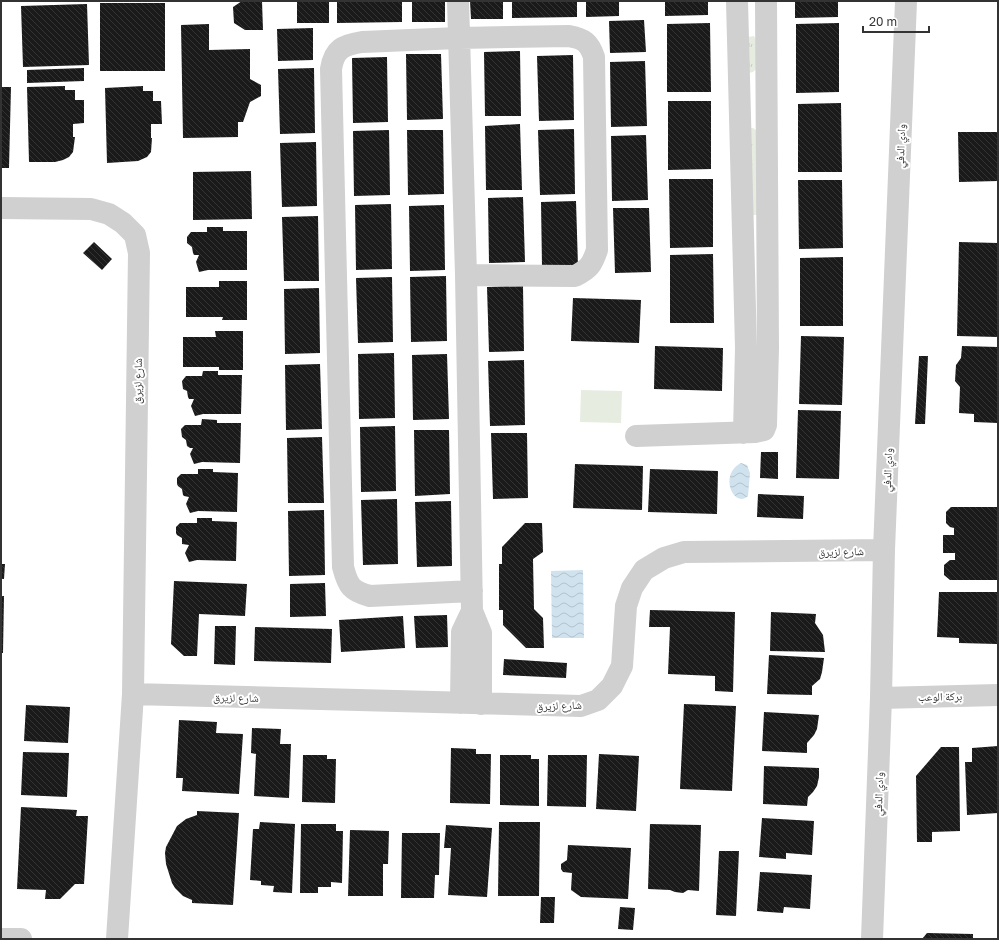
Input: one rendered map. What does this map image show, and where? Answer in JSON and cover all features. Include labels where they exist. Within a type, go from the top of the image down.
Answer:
[{"type":"street","points":[[458,1],[466,275],[472,602],[481,633],[471,703]]},
{"type":"street","points":[[737,1],[746,348],[754,431]]},
{"type":"street","points":[[636,436],[754,431],[766,425],[768,348],[766,1]]},
{"type":"street","name":"وادي الدفي","points":[[872,939],[881,698],[884,550],[906,1]]},
{"type":"street","points":[[466,275],[575,276],[583,272],[592,263],[597,250],[594,57],[587,42],[580,38],[569,36],[459,38],[362,42],[348,44],[338,50],[332,59],[331,69],[343,567],[346,580],[351,588],[360,594],[370,596],[472,602]]},
{"type":"street","name":"شارع لزيرق","points":[[1,208],[91,209],[109,214],[123,223],[135,235],[139,252],[133,694],[117,939]]},
{"type":"street","name":"شارع لزيرق","points":[[133,694],[581,706],[598,700],[612,686],[622,666],[626,606],[632,588],[644,570],[664,558],[684,552],[884,550]]},
{"type":"street","name":"بركة الوعب","points":[[881,698],[998,695]]},
{"type":"street","points":[[1,938],[21,939]]},
{"type":"green space","points":[[754,36],[756,40],[756,69],[753,72],[748,73],[748,37]]},
{"type":"green space","points":[[750,128],[757,131],[757,215],[752,215]]},
{"type":"green space","points":[[581,390],[622,391],[621,423],[580,422]]},
{"type":"water","points":[[741,463],[747,465],[750,473],[748,496],[743,499],[738,498],[734,494],[729,482],[730,475],[734,468]]},
{"type":"water","points":[[583,570],[584,638],[552,638],[551,571]]},
{"type":"building","points":[[242,1],[262,1],[263,30],[245,30],[234,23],[233,7]]},
{"type":"building","points":[[297,1],[329,1],[329,23],[297,23]]},
{"type":"building","points":[[337,1],[402,1],[402,22],[337,23]]},
{"type":"building","points":[[412,1],[445,1],[445,22],[412,22]]},
{"type":"building","points":[[470,1],[503,1],[503,19],[471,19]]},
{"type":"building","points":[[512,1],[577,1],[577,17],[512,18]]},
{"type":"building","points":[[586,1],[619,1],[619,16],[586,17]]},
{"type":"building","points":[[665,1],[708,1],[708,15],[665,16]]},
{"type":"building","points":[[795,1],[838,1],[838,17],[795,18]]},
{"type":"building","points":[[100,3],[165,3],[165,71],[100,71]]},
{"type":"building","points":[[87,4],[89,65],[23,67],[21,6]]},
{"type":"building","points":[[644,20],[646,52],[610,53],[609,21]]},
{"type":"building","points":[[710,23],[711,92],[667,92],[667,24]]},
{"type":"building","points":[[839,23],[839,92],[796,93],[796,24]]},
{"type":"building","points":[[209,24],[209,50],[250,49],[250,79],[261,85],[261,96],[250,102],[243,122],[238,122],[238,137],[183,138],[181,25]]},
{"type":"building","points":[[313,28],[313,60],[278,61],[277,29]]},
{"type":"building","points":[[520,51],[521,116],[485,116],[484,52]]},
{"type":"building","points":[[406,54],[441,54],[443,119],[407,120]]},
{"type":"building","points":[[573,55],[574,120],[539,121],[537,56]]},
{"type":"building","points":[[387,57],[388,122],[353,123],[352,58]]},
{"type":"building","points":[[645,61],[647,126],[611,127],[610,62]]},
{"type":"building","points":[[84,68],[84,81],[27,83],[27,70]]},
{"type":"building","points":[[314,68],[315,133],[280,134],[278,69]]},
{"type":"building","points":[[65,86],[65,90],[75,90],[75,100],[84,100],[84,123],[73,124],[73,137],[75,137],[73,152],[69,157],[55,162],[29,162],[27,87]]},
{"type":"building","points":[[143,86],[143,91],[153,91],[153,101],[161,101],[162,124],[151,124],[151,152],[147,157],[138,161],[107,163],[105,88]]},
{"type":"building","points":[[1,87],[11,87],[9,168],[1,168]]},
{"type":"building","points":[[668,101],[711,101],[711,169],[668,170]]},
{"type":"building","points":[[841,103],[842,172],[798,172],[798,104]]},
{"type":"building","points":[[520,124],[522,190],[486,190],[485,126]]},
{"type":"building","points":[[574,129],[575,194],[540,195],[538,130]]},
{"type":"building","points":[[389,130],[390,195],[354,196],[353,131]]},
{"type":"building","points":[[407,130],[443,130],[444,194],[408,195]]},
{"type":"building","points":[[958,132],[998,132],[998,181],[959,182]]},
{"type":"building","points":[[646,135],[648,200],[612,201],[611,136]]},
{"type":"building","points":[[316,142],[317,206],[282,207],[280,143]]},
{"type":"building","points":[[251,171],[252,219],[193,220],[193,172]]},
{"type":"building","points":[[669,179],[713,179],[713,247],[670,248]]},
{"type":"building","points":[[798,180],[842,180],[843,248],[799,249]]},
{"type":"building","points":[[523,197],[525,262],[489,263],[488,198]]},
{"type":"building","points":[[576,201],[578,266],[542,267],[541,202]]},
{"type":"building","points":[[391,204],[392,269],[356,270],[355,205]]},
{"type":"building","points":[[444,205],[445,270],[410,271],[409,206]]},
{"type":"building","points":[[613,208],[649,208],[651,272],[615,273]]},
{"type":"building","points":[[318,216],[319,281],[284,281],[282,217]]},
{"type":"building","points":[[207,227],[223,227],[223,231],[247,231],[247,270],[208,270],[199,272],[196,262],[199,255],[194,255],[192,247],[187,243],[187,237],[191,232],[207,232]]},
{"type":"building","points":[[94,242],[112,259],[102,270],[83,253]]},
{"type":"building","points":[[959,242],[998,243],[998,337],[957,336]]},
{"type":"building","points":[[713,254],[714,323],[670,323],[670,255]]},
{"type":"building","points":[[843,257],[843,326],[800,326],[800,258]]},
{"type":"building","points":[[446,276],[447,341],[411,342],[410,277]]},
{"type":"building","points":[[392,277],[393,342],[358,343],[356,278]]},
{"type":"building","points":[[219,281],[247,281],[247,320],[222,320],[223,317],[186,317],[186,287],[219,287]]},
{"type":"building","points":[[523,286],[524,351],[489,352],[487,287]]},
{"type":"building","points":[[319,288],[320,353],[285,354],[284,289]]},
{"type":"building","points":[[573,298],[641,300],[639,343],[571,341]]},
{"type":"building","points":[[215,331],[243,331],[243,370],[219,370],[219,367],[183,367],[183,337],[216,337]]},
{"type":"building","points":[[801,336],[844,337],[842,405],[799,404]]},
{"type":"building","points":[[655,346],[723,348],[722,391],[654,389]]},
{"type":"building","points":[[962,346],[998,347],[998,423],[974,422],[974,414],[959,413],[960,387],[955,381],[956,365],[961,358]]},
{"type":"building","points":[[394,353],[395,418],[359,419],[358,354]]},
{"type":"building","points":[[447,354],[449,419],[413,420],[412,355]]},
{"type":"building","points":[[919,356],[928,356],[925,424],[915,424]]},
{"type":"building","points":[[524,360],[525,425],[490,426],[488,361]]},
{"type":"building","points":[[320,364],[322,429],[286,430],[285,365]]},
{"type":"building","points":[[203,371],[218,371],[218,375],[242,375],[241,414],[203,414],[195,416],[191,406],[194,399],[189,399],[187,391],[183,389],[182,381],[186,376],[202,376]]},
{"type":"building","points":[[798,410],[841,411],[839,479],[796,478]]},
{"type":"building","points":[[202,419],[217,420],[217,423],[241,423],[240,463],[202,462],[194,464],[190,454],[193,448],[187,446],[186,440],[182,437],[181,429],[185,425],[201,425]]},
{"type":"building","points":[[395,426],[396,491],[361,492],[360,427]]},
{"type":"building","points":[[414,430],[449,430],[450,494],[415,496]]},
{"type":"building","points":[[491,433],[527,433],[528,498],[493,499]]},
{"type":"building","points":[[322,437],[324,503],[288,503],[287,438]]},
{"type":"building","points":[[761,452],[778,452],[778,479],[760,478]]},
{"type":"building","points":[[575,464],[643,466],[642,510],[573,508]]},
{"type":"building","points":[[198,469],[213,469],[213,472],[238,473],[237,512],[198,511],[190,513],[186,504],[189,497],[183,495],[182,489],[177,484],[177,478],[181,474],[198,474]]},
{"type":"building","points":[[650,469],[718,471],[717,514],[648,512]]},
{"type":"building","points":[[758,494],[804,496],[803,519],[757,517]]},
{"type":"building","points":[[397,499],[398,564],[363,565],[361,500]]},
{"type":"building","points":[[451,501],[452,566],[417,567],[415,502]]},
{"type":"building","points":[[951,507],[998,507],[998,580],[950,580],[944,575],[944,565],[950,560],[955,560],[955,553],[943,553],[943,535],[954,535],[954,528],[950,527],[946,523],[946,512]]},
{"type":"building","points":[[324,510],[325,575],[289,576],[288,511]]},
{"type":"building","points":[[197,518],[212,518],[212,521],[237,522],[236,561],[197,560],[189,562],[185,553],[189,545],[182,544],[182,538],[176,533],[176,527],[180,523],[197,523]]},
{"type":"building","points":[[525,523],[542,523],[543,552],[533,559],[534,609],[543,618],[544,648],[526,648],[503,625],[503,610],[499,610],[499,564],[502,564],[502,547]]},
{"type":"building","points":[[1,564],[5,564],[4,579],[1,579]]},
{"type":"building","points":[[174,581],[247,584],[245,616],[199,614],[197,656],[184,656],[171,644]]},
{"type":"building","points":[[325,583],[326,616],[290,617],[290,584]]},
{"type":"building","points":[[939,592],[998,592],[997,644],[959,643],[959,638],[937,637]]},
{"type":"building","points":[[1,596],[4,596],[3,653],[1,653]]},
{"type":"building","points":[[650,610],[735,612],[733,692],[715,691],[715,676],[668,674],[670,627],[649,627]]},
{"type":"building","points":[[771,612],[816,614],[815,623],[823,635],[825,652],[770,651]]},
{"type":"building","points":[[447,615],[448,647],[416,648],[414,616]]},
{"type":"building","points":[[403,616],[405,648],[341,652],[339,620]]},
{"type":"building","points":[[215,626],[236,626],[235,665],[214,664]]},
{"type":"building","points":[[255,627],[332,629],[331,663],[254,661]]},
{"type":"building","points":[[769,655],[824,658],[820,679],[812,686],[812,695],[767,694]]},
{"type":"building","points":[[504,659],[567,663],[566,678],[503,675]]},
{"type":"building","points":[[684,704],[736,706],[732,791],[680,789]]},
{"type":"building","points":[[26,705],[70,707],[68,743],[24,741]]},
{"type":"building","points":[[764,712],[819,715],[817,729],[807,743],[807,753],[762,751]]},
{"type":"building","points":[[179,720],[217,722],[216,733],[243,734],[239,794],[182,791],[183,778],[176,778]]},
{"type":"building","points":[[252,728],[281,729],[280,744],[291,744],[289,798],[254,796],[256,754],[251,753]]},
{"type":"building","points":[[998,746],[998,813],[967,815],[965,762],[972,762],[972,748]]},
{"type":"building","points":[[941,747],[959,747],[960,831],[932,832],[932,842],[917,842],[916,776]]},
{"type":"building","points":[[451,748],[476,749],[476,754],[491,754],[490,804],[450,803]]},
{"type":"building","points":[[23,752],[69,753],[67,797],[21,795]]},
{"type":"building","points":[[599,754],[639,756],[636,811],[596,809]]},
{"type":"building","points":[[303,755],[327,755],[327,759],[336,759],[335,803],[302,802]]},
{"type":"building","points":[[500,755],[531,755],[531,759],[539,759],[539,806],[500,805]]},
{"type":"building","points":[[548,755],[587,755],[586,807],[547,806]]},
{"type":"building","points":[[764,766],[819,768],[817,786],[808,797],[807,806],[763,804]]},
{"type":"building","points":[[21,807],[77,810],[76,816],[88,816],[84,884],[75,884],[60,899],[45,899],[46,890],[17,889]]},
{"type":"building","points":[[197,811],[239,813],[233,905],[192,903],[192,900],[183,896],[172,883],[166,864],[166,847],[177,826],[186,819],[197,815]]},
{"type":"building","points":[[762,818],[814,821],[812,855],[786,853],[786,859],[759,857]]},
{"type":"building","points":[[260,822],[295,824],[292,893],[273,892],[274,886],[261,885],[261,881],[250,880],[253,829],[259,829]]},
{"type":"building","points":[[499,822],[540,822],[539,896],[498,896]]},
{"type":"building","points":[[301,824],[336,824],[336,831],[343,831],[342,883],[331,882],[331,887],[318,887],[318,893],[300,893]]},
{"type":"building","points":[[650,824],[701,825],[699,891],[688,890],[683,893],[670,890],[648,889]]},
{"type":"building","points":[[446,825],[492,828],[487,897],[448,895],[451,848],[444,848]]},
{"type":"building","points":[[350,830],[389,831],[388,864],[383,864],[383,896],[348,896]]},
{"type":"building","points":[[402,833],[440,833],[439,875],[435,875],[434,898],[401,898]]},
{"type":"building","points":[[568,845],[631,848],[628,899],[581,897],[571,890],[572,873],[563,872],[561,869],[561,864],[567,860]]},
{"type":"building","points":[[719,851],[739,851],[736,916],[716,915]]},
{"type":"building","points":[[760,872],[812,875],[810,909],[784,907],[783,913],[757,911]]},
{"type":"building","points":[[541,897],[555,897],[554,923],[540,923]]},
{"type":"building","points":[[620,907],[635,908],[633,930],[618,929]]},
{"type":"building","points":[[927,933],[973,934],[973,939],[922,939]]}]
